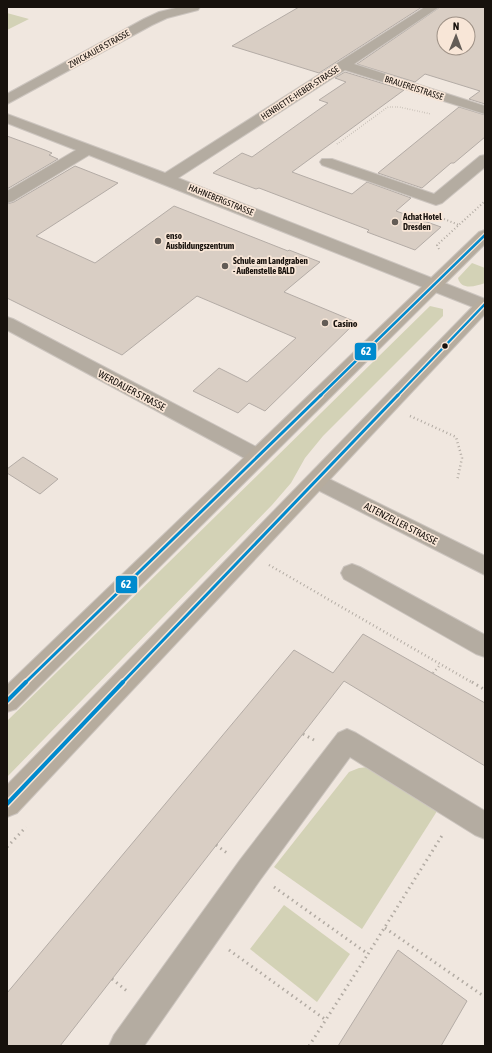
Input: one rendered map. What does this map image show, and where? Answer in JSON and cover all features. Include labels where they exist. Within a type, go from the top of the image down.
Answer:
[{"type":"main road","points":[[7,701],[485,235]]},
{"type":"main road","points":[[7,804],[484,305]]},
{"type":"street","name":"HENRIETTE-HEBER-STRASSE","points":[[166,179],[433,7]]},
{"type":"street","name":"ZWICKAUER STRASSE","points":[[7,100],[148,22],[186,8]]},
{"type":"street","name":"BRAUEREISTRASSE","points":[[344,65],[485,110]]},
{"type":"street","name":"HAHNEBERGSTRASSE","points":[[7,118],[166,179],[484,305]]},
{"type":"street","points":[[7,198],[88,149]]},
{"type":"street","points":[[327,162],[436,200],[485,159]]},
{"type":"street","name":"WERDAUER STRASSE","points":[[7,323],[257,456]]},
{"type":"street","name":"ALTENZELLER STRASSE","points":[[317,481],[485,566]]},
{"type":"street","points":[[352,573],[485,647]]},
{"type":"street","points":[[126,1046],[250,870],[346,740],[485,826]]},
{"type":"path","points":[[327,162],[317,158],[387,107],[405,108],[424,114],[435,114]]},
{"type":"path","points":[[437,245],[485,201]]},
{"type":"path","points":[[408,415],[456,437],[462,458],[457,480]]},
{"type":"path","points":[[268,565],[485,690]]},
{"type":"path","points":[[433,673],[440,664]]},
{"type":"path","points":[[309,1046],[459,810]]},
{"type":"path","points":[[250,870],[368,954]]},
{"type":"path","points":[[385,928],[485,997]]},
{"type":"path","points":[[206,933],[326,1020]]},
{"type":"path","points":[[112,979],[130,994]]},
{"type":"green space","points":[[7,13],[29,19],[7,30]]},
{"type":"green space","points":[[472,263],[485,268],[485,283],[473,286],[462,285],[458,278]]},
{"type":"green space","points":[[430,306],[443,309],[443,316],[323,436],[305,458],[291,483],[272,505],[7,777],[7,721]]},
{"type":"green space","points":[[368,767],[439,808],[362,929],[274,867],[349,772],[359,768]]},
{"type":"green space","points":[[284,905],[350,954],[317,1002],[250,949]]},
{"type":"building","points":[[299,7],[422,7],[319,73],[232,46]]},
{"type":"building","points":[[440,7],[485,7],[485,104],[469,99],[480,91],[425,74],[415,82],[357,64]]},
{"type":"building","points":[[345,72],[404,90],[292,172],[352,194],[367,182],[411,198],[396,211],[441,227],[415,250],[367,232],[369,230],[259,188],[256,189],[213,173],[242,153],[252,157],[328,103],[319,100],[346,82],[335,78]]},
{"type":"building","points":[[459,107],[485,115],[485,137],[454,163],[451,163],[422,188],[378,173]]},
{"type":"building","points":[[7,136],[52,153],[49,155],[58,159],[7,189]]},
{"type":"building","points":[[75,166],[118,183],[36,236],[95,263],[174,206],[320,262],[284,292],[356,322],[265,411],[249,403],[238,413],[193,391],[219,368],[247,382],[296,338],[197,296],[122,355],[7,298],[7,204],[14,202]]},
{"type":"building","points":[[23,457],[58,479],[40,494],[7,473],[7,469]]},
{"type":"building","points":[[363,634],[485,703],[485,766],[344,681],[60,1046],[7,1046],[7,993],[294,650],[333,673]]},
{"type":"building","points":[[398,950],[467,1001],[441,1046],[338,1046]]},
{"type":"transit line","name":"62","points":[[7,701],[485,235]]},
{"type":"transit line","name":"62","points":[[7,804],[485,304]]},
{"type":"place","name":"Achat Hotel Dresden","points":[[395,222]]},
{"type":"place","name":"enso Ausbildungszentrum","points":[[158,241]]},
{"type":"place","name":"Schule am Landgraben - Außenstelle BALD","points":[[225,266]]},
{"type":"place","name":"Casino","points":[[325,323]]}]
